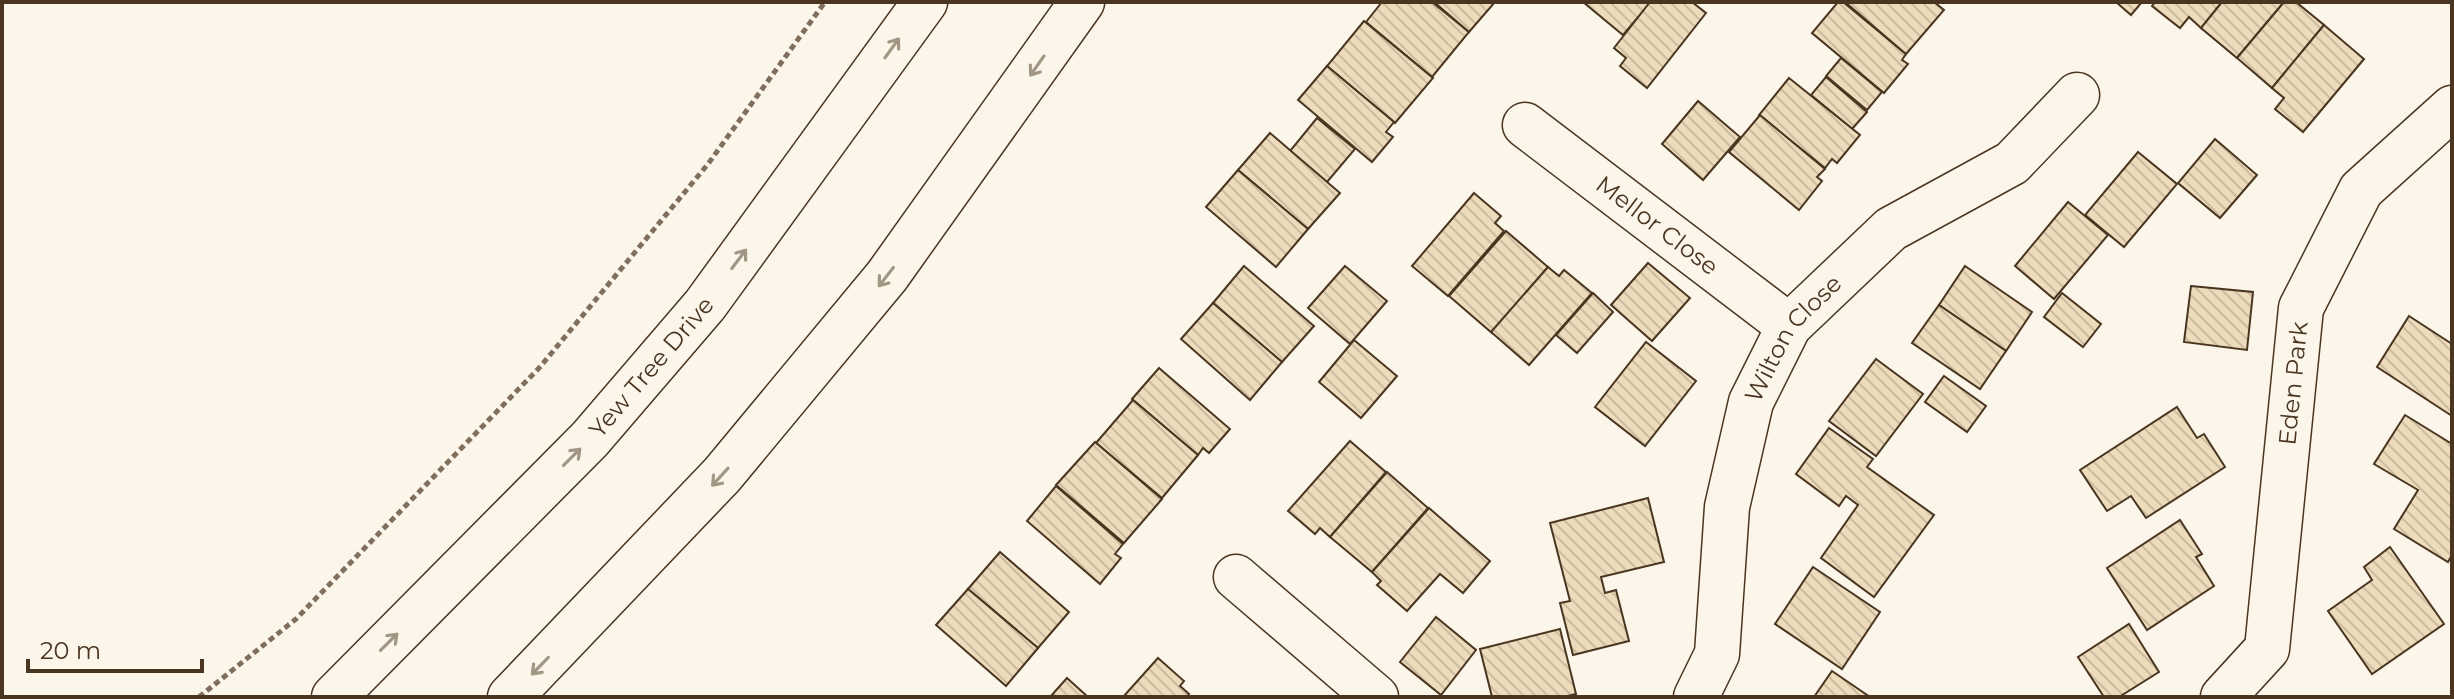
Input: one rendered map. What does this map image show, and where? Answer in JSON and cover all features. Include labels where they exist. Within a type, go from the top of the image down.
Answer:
[{"type":"main road","name":"Yew Tree Drive","points":[[334,697],[590,439],[705,305],[925,2]]},
{"type":"main road","points":[[510,697],[722,475],[868,300],[1082,2]]},
{"type":"main road","name":"Wilton Close","points":[[1696,697],[1717,654],[1727,507],[1751,402],[1789,326],[1891,229],[2012,163],[2077,95]]},
{"type":"main road","name":"Eden Park","points":[[2223,697],[2267,649],[2301,308],[2361,190],[2452,108]]},
{"type":"main road","name":"Mellor Close","points":[[1525,125],[1789,326]]},
{"type":"main road","points":[[1236,577],[1376,697]]},
{"type":"path","points":[[199,697],[296,619],[540,367],[708,164],[825,2]]},
{"type":"building","points":[[1382,2],[1432,2],[1469,32],[1432,77],[1366,22]]},
{"type":"building","points":[[1434,2],[1495,2],[1469,32]]},
{"type":"building","points":[[1583,2],[1651,2],[1623,35]]},
{"type":"building","points":[[1650,2],[1692,2],[1706,13],[1647,88],[1620,66],[1626,58],[1614,48]]},
{"type":"building","points":[[1838,2],[1843,2],[1906,54],[1902,60],[1908,64],[1884,93],[1812,33]]},
{"type":"building","points":[[1845,2],[1934,2],[1944,10],[1906,54]]},
{"type":"building","points":[[2116,2],[2142,2],[2131,15]]},
{"type":"building","points":[[2155,2],[2222,2],[2201,28],[2189,17],[2180,28],[2152,6]]},
{"type":"building","points":[[2222,2],[2284,2],[2237,58],[2201,28]]},
{"type":"building","points":[[2284,2],[2296,2],[2324,25],[2272,88],[2237,58]]},
{"type":"building","points":[[1364,21],[1433,78],[1395,123],[1327,66]]},
{"type":"building","points":[[2324,25],[2364,59],[2303,132],[2275,109],[2284,98],[2272,88]]},
{"type":"building","points":[[1841,58],[1882,92],[1867,110],[1826,76]]},
{"type":"building","points":[[1327,66],[1394,122],[1386,132],[1393,137],[1372,162],[1298,100]]},
{"type":"building","points":[[1826,77],[1867,112],[1852,129],[1811,95]]},
{"type":"building","points":[[1789,78],[1860,135],[1837,163],[1832,159],[1825,168],[1759,115]]},
{"type":"building","points":[[1698,101],[1740,137],[1703,180],[1662,144]]},
{"type":"building","points":[[1760,115],[1825,169],[1817,177],[1822,181],[1799,210],[1729,152]]},
{"type":"building","points":[[1317,118],[1355,149],[1327,182],[1290,151]]},
{"type":"building","points":[[1270,133],[1340,193],[1308,229],[1238,170]]},
{"type":"building","points":[[2215,139],[2257,175],[2220,218],[2178,183]]},
{"type":"building","points":[[2138,152],[2177,184],[2124,247],[2085,215]]},
{"type":"building","points":[[1238,170],[1308,229],[1276,267],[1206,207]]},
{"type":"building","points":[[1474,193],[1501,216],[1495,223],[1504,231],[1448,296],[1412,266]]},
{"type":"building","points":[[2068,202],[2108,235],[2054,299],[2015,266]]},
{"type":"building","points":[[1506,231],[1548,267],[1492,333],[1449,296]]},
{"type":"building","points":[[1648,263],[1690,298],[1652,341],[1611,305]]},
{"type":"building","points":[[1244,266],[1314,326],[1282,362],[1213,303]]},
{"type":"building","points":[[1345,266],[1387,301],[1350,344],[1308,308]]},
{"type":"building","points":[[1965,266],[2032,312],[2006,351],[1939,305]]},
{"type":"building","points":[[1548,267],[1559,276],[1564,270],[1592,293],[1529,365],[1491,332]]},
{"type":"building","points":[[2191,286],[2253,292],[2247,350],[2184,342]]},
{"type":"building","points":[[1593,293],[1613,312],[1577,353],[1556,335]]},
{"type":"building","points":[[2062,293],[2101,324],[2083,347],[2044,317]]},
{"type":"building","points":[[1213,303],[1282,362],[1250,400],[1181,339]]},
{"type":"building","points":[[1939,305],[2006,351],[1980,389],[1912,343]]},
{"type":"building","points":[[2409,316],[2452,344],[2452,416],[2377,367]]},
{"type":"building","points":[[1354,340],[1397,376],[1361,418],[1319,382]]},
{"type":"building","points":[[1646,342],[1696,381],[1645,446],[1595,407]]},
{"type":"building","points":[[1876,359],[1923,394],[1876,456],[1829,421]]},
{"type":"building","points":[[1159,368],[1230,429],[1209,453],[1203,448],[1198,455],[1132,399]]},
{"type":"building","points":[[1944,376],[1986,406],[1967,432],[1925,402]]},
{"type":"building","points":[[1133,400],[1198,455],[1162,498],[1096,443]]},
{"type":"building","points":[[2177,407],[2197,438],[2204,434],[2225,467],[2146,518],[2131,496],[2107,511],[2080,470]]},
{"type":"building","points":[[2405,415],[2452,444],[2452,555],[2448,562],[2394,529],[2418,490],[2374,464]]},
{"type":"building","points":[[1829,428],[1873,459],[1867,467],[1934,515],[1874,597],[1821,558],[1858,505],[1846,496],[1839,506],[1796,474]]},
{"type":"building","points":[[1350,441],[1386,472],[1330,537],[1320,528],[1315,534],[1288,511]]},
{"type":"building","points":[[1095,442],[1162,499],[1124,543],[1056,485]]},
{"type":"building","points":[[1387,472],[1428,508],[1372,572],[1330,537]]},
{"type":"building","points":[[1056,486],[1123,544],[1115,554],[1121,558],[1100,584],[1027,521]]},
{"type":"building","points":[[1648,498],[1664,562],[1601,577],[1605,593],[1616,590],[1629,641],[1573,655],[1560,603],[1570,601],[1550,523]]},
{"type":"building","points":[[1429,508],[1490,561],[1463,593],[1440,574],[1407,611],[1377,585],[1381,581],[1372,572]]},
{"type":"building","points":[[2180,520],[2202,554],[2196,557],[2214,586],[2147,630],[2107,568]]},
{"type":"building","points":[[2390,547],[2444,624],[2372,674],[2328,611],[2372,580],[2364,567]]},
{"type":"building","points":[[1000,552],[1069,612],[1038,648],[968,589]]},
{"type":"building","points":[[1813,567],[1880,612],[1842,669],[1775,624]]},
{"type":"building","points":[[968,589],[1038,648],[1006,686],[936,625]]},
{"type":"building","points":[[1436,617],[1476,650],[1441,695],[1400,662]]},
{"type":"building","points":[[2129,624],[2159,672],[2119,697],[2104,697],[2078,657]]},
{"type":"building","points":[[1560,629],[1576,694],[1563,697],[1492,697],[1480,649]]},
{"type":"building","points":[[1158,658],[1184,681],[1180,686],[1189,694],[1187,697],[1123,697]]},
{"type":"building","points":[[1832,671],[1870,697],[1814,697]]},
{"type":"building","points":[[1067,678],[1088,697],[1050,697]]}]
